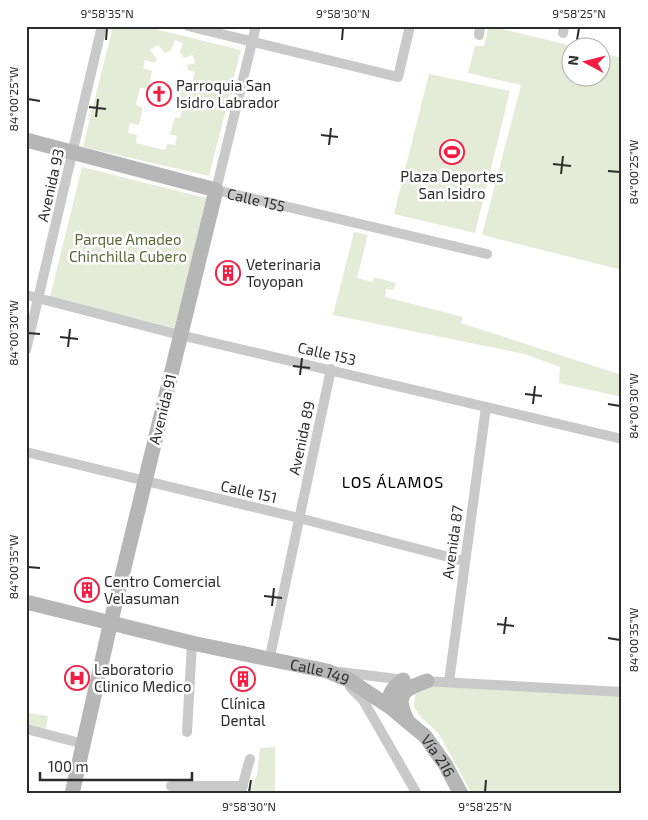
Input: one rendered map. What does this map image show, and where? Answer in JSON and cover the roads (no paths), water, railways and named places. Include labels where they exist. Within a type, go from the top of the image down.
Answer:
[{"type":"main road","name":"Calle 155","points":[[26,140],[216,190]]},
{"type":"main road","name":"Avenida 91","points":[[72,794],[111,621],[216,190]]},
{"type":"main road","name":"Calle 149","points":[[26,602],[111,621],[269,661],[326,671]]},
{"type":"main road","name":"Vía 216","points":[[326,671],[358,685],[390,707],[425,736],[445,764],[461,794]]},
{"type":"main road","points":[[390,707],[389,700],[392,689],[403,680]]},
{"type":"main road","points":[[409,724],[401,708],[400,699],[404,692],[412,686],[427,681]]},
{"type":"main road","name":"Vía 216","points":[[409,724],[438,768],[451,794]]},
{"type":"street","name":"Avenida 93","points":[[26,350],[74,152],[102,26]]},
{"type":"street","points":[[188,26],[398,77],[410,26]]},
{"type":"street","name":"Avenida 91","points":[[216,190],[256,26]]},
{"type":"street","name":"Calle 155","points":[[216,190],[487,254]]},
{"type":"street","name":"Calle 153","points":[[26,295],[180,335],[622,439]]},
{"type":"street","name":"Avenida 89","points":[[269,661],[331,369]]},
{"type":"street","name":"Avenida 87","points":[[449,682],[486,406]]},
{"type":"street","name":"Calle 151","points":[[26,452],[299,518],[464,561]]},
{"type":"street","points":[[187,732],[192,643]]},
{"type":"street","points":[[326,671],[356,692],[363,700],[414,793]]},
{"type":"street","name":"Calle 149","points":[[326,671],[403,680],[622,692]]},
{"type":"street","points":[[26,729],[84,744]]},
{"type":"street","points":[[171,786],[242,790],[250,759]]},
{"type":"place","name":"Parroquia San Isidro Labrador","points":[[159,94]]},
{"type":"place","name":"Plaza Deportes San Isidro","points":[[452,152]]},
{"type":"place","name":"Veterinaria Toyopan","points":[[228,273]]},
{"type":"place","name":"Centro Comercial Velasuman","points":[[87,590]]},
{"type":"place","name":"Laboratorio Clinico Medico","points":[[77,678]]},
{"type":"place","name":"Clínica Dental","points":[[243,679]]},
{"type":"district","name":"LOS ÁLAMOS","points":[[393,481]]},
{"type":"park label","name":"Parque Amadeo Chinchilla Cubero","points":[[128,248]]}]
